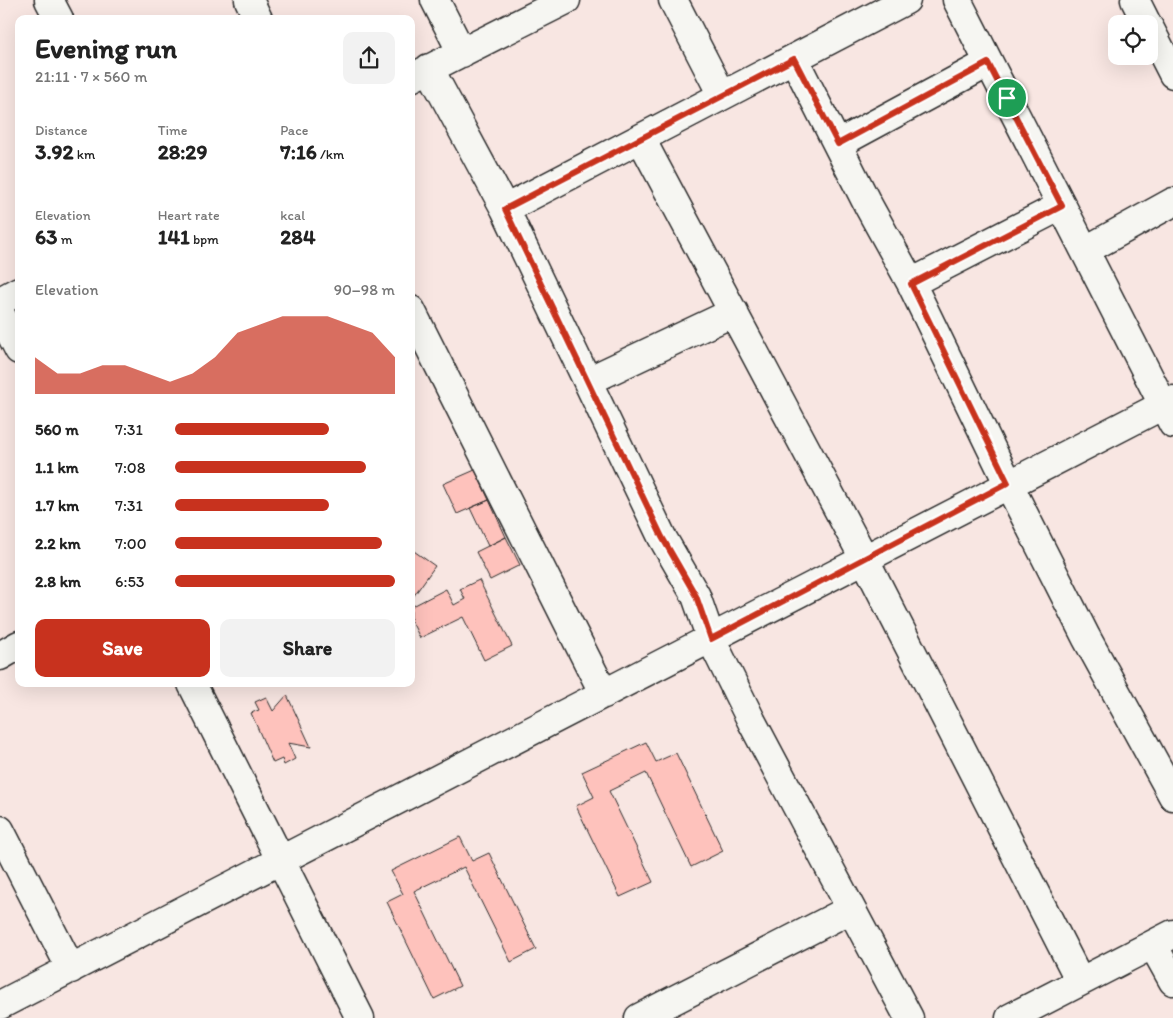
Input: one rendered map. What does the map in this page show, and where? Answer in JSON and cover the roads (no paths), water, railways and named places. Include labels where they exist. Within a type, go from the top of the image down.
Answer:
[{"type":"street","points":[[49,0],[57,15]]},
{"type":"street","points":[[249,0],[256,15]]},
{"type":"street","points":[[435,0],[462,52]]},
{"type":"street","points":[[566,0],[420,73],[505,209],[662,537],[696,596],[711,639],[752,722],[910,1018]]},
{"type":"street","points":[[673,0],[722,95]]},
{"type":"street","points":[[505,209],[906,0]]},
{"type":"street","points":[[0,1005],[280,859],[865,560],[1008,483],[1170,409],[1062,206],[956,0]]},
{"type":"street","points":[[1135,0],[1143,15]]},
{"type":"street","points":[[1158,45],[1173,74]]},
{"type":"street","points":[[794,59],[911,284],[1008,483],[1091,645],[1173,796]]},
{"type":"street","points":[[838,144],[988,63]]},
{"type":"street","points":[[641,139],[865,560],[1080,981]]},
{"type":"street","points":[[1086,250],[1173,202]]},
{"type":"street","points":[[911,284],[1062,206]]},
{"type":"street","points":[[0,301],[15,293]]},
{"type":"street","points":[[588,381],[734,312]]},
{"type":"street","points":[[0,314],[15,342]]},
{"type":"street","points":[[415,326],[604,694]]},
{"type":"street","points":[[0,656],[15,647]]},
{"type":"street","points":[[194,687],[360,1018]]},
{"type":"street","points":[[0,830],[71,968]]},
{"type":"street","points":[[639,1018],[851,909]]},
{"type":"street","points":[[1010,1018],[1163,939],[1173,981]]}]
